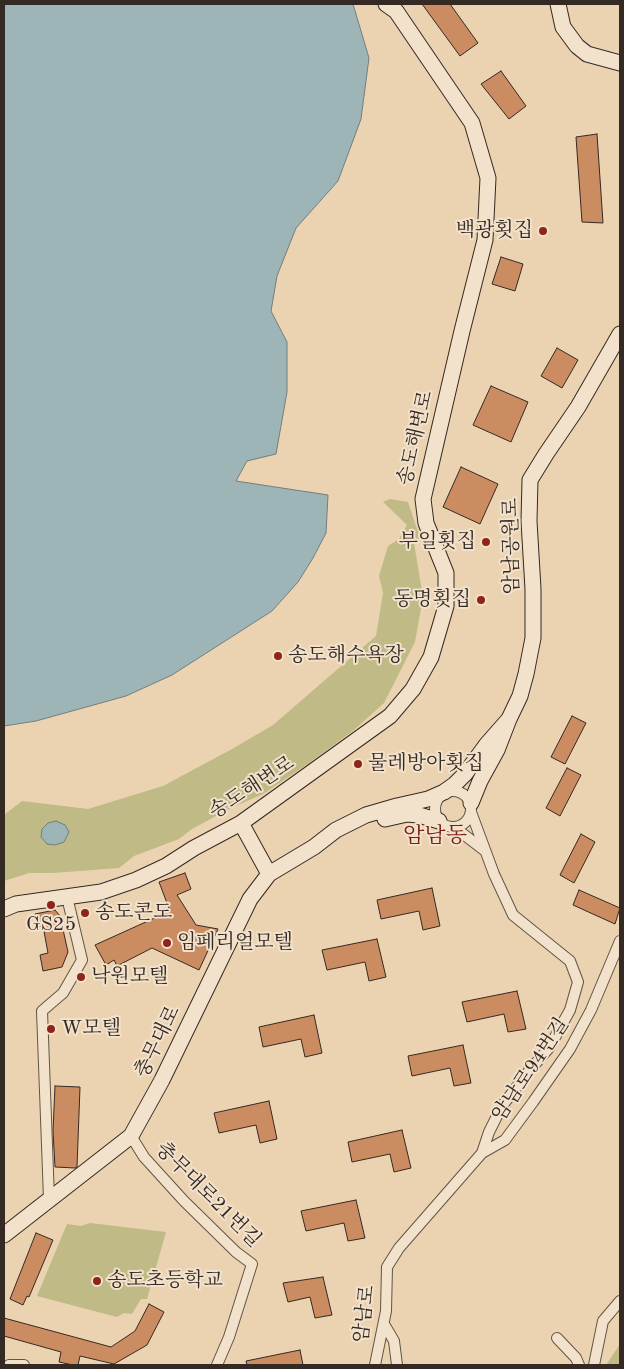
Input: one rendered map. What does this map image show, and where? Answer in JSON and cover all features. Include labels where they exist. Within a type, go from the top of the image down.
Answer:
[{"type":"street","points":[[558,4],[563,27],[577,46],[587,54],[620,63]]},
{"type":"street","name":"송도해변로","points":[[4,909],[16,904],[101,892],[136,880],[166,866],[194,848],[241,823],[390,716],[413,689],[431,657],[446,606],[446,573],[426,523],[423,500],[462,330],[486,240],[488,178],[472,123],[392,6]]},
{"type":"street","name":"암남공원로","points":[[471,808],[480,780],[497,750],[520,696],[533,638],[533,589],[529,521],[530,480],[578,407],[620,334]]},
{"type":"street","name":"암남공원로","points":[[269,874],[314,848],[336,830],[366,815],[428,799],[444,792],[465,774],[487,744],[509,719]]},
{"type":"street","points":[[471,808],[468,820],[462,825],[454,827],[446,826],[439,821],[435,814],[434,806],[444,792],[452,790],[467,796],[471,808],[485,851],[513,915],[570,962],[578,982],[570,1010],[550,1048],[529,1071],[502,1106],[489,1132],[482,1152]]},
{"type":"street","name":"암남공원로","points":[[314,848],[392,816],[419,815],[439,821]]},
{"type":"street","points":[[241,823],[269,874]]},
{"type":"street","points":[[454,827],[485,851]]},
{"type":"street","name":"충무대로","points":[[4,1235],[131,1136],[162,1080],[250,899],[269,874]]},
{"type":"street","points":[[50,1199],[42,1011],[63,993],[82,960],[67,897]]},
{"type":"street","name":"암남로94번길","points":[[387,1267],[398,1248],[482,1152],[505,1140],[570,1049],[592,1010],[620,941]]},
{"type":"street","name":"충무대로21번길","points":[[131,1136],[144,1157],[184,1201],[236,1252],[252,1264],[229,1337],[217,1365]]},
{"type":"street","name":"암남로","points":[[376,1365],[386,1312],[387,1267]]},
{"type":"street","points":[[594,1365],[603,1320],[620,1301]]},
{"type":"street","points":[[384,1324],[394,1341],[397,1365]]},
{"type":"street","points":[[557,1338],[576,1358],[579,1365]]},
{"type":"street","points":[[376,1365],[394,1341]]},
{"type":"street","points":[[10,1365],[24,1365]]},
{"type":"shaded area","points":[[390,499],[408,502],[420,538],[414,543],[423,597],[415,642],[384,703],[354,730],[263,794],[231,808],[192,829],[179,839],[134,856],[119,868],[29,873],[4,881],[4,815],[22,801],[88,809],[163,786],[273,725],[376,636],[383,593],[379,576],[388,546],[399,539],[407,525],[383,502]]},
{"type":"shaded area","points":[[90,1223],[166,1232],[147,1299],[141,1299],[132,1314],[124,1313],[117,1317],[37,1296],[67,1224],[81,1226]]},
{"type":"shaded area","points":[[620,1344],[620,1365],[606,1365]]},
{"type":"water","points":[[4,4],[353,4],[369,58],[361,119],[338,181],[296,228],[277,276],[271,311],[287,342],[287,392],[276,454],[247,461],[236,481],[328,495],[326,533],[313,558],[298,582],[272,611],[172,675],[126,696],[36,721],[4,726]]},
{"type":"water","points":[[56,821],[65,825],[69,832],[64,842],[55,845],[47,844],[41,837],[42,829],[48,823]]},
{"type":"building","points":[[422,4],[450,4],[478,43],[460,56]]},
{"type":"building","points":[[501,71],[526,106],[509,119],[481,84]]},
{"type":"building","points":[[597,134],[603,223],[582,222],[576,137]]},
{"type":"building","points":[[501,257],[523,264],[515,291],[492,284]]},
{"type":"building","points":[[557,348],[578,360],[562,388],[541,376]]},
{"type":"building","points":[[491,386],[528,402],[511,442],[473,425]]},
{"type":"building","points":[[461,467],[498,484],[480,524],[443,507]]},
{"type":"building","points":[[572,716],[586,723],[565,764],[551,757]]},
{"type":"building","points":[[567,768],[581,775],[560,816],[546,808]]},
{"type":"building","points":[[581,834],[595,842],[574,883],[560,875]]},
{"type":"building","points":[[185,873],[191,889],[177,895],[196,925],[218,929],[199,970],[152,948],[117,966],[114,960],[106,965],[95,945],[170,911],[159,882]]},
{"type":"building","points":[[432,888],[440,926],[423,930],[419,911],[381,919],[377,900]]},
{"type":"building","points":[[579,890],[620,908],[615,924],[573,905]]},
{"type":"building","points":[[55,910],[60,916],[68,952],[62,967],[43,971],[40,955],[48,953],[43,926],[38,927],[35,914]]},
{"type":"building","points":[[377,939],[386,977],[369,981],[365,962],[327,970],[322,950]]},
{"type":"building","points":[[517,991],[526,1029],[508,1032],[504,1014],[467,1022],[462,1002]]},
{"type":"building","points":[[314,1015],[322,1053],[305,1057],[301,1039],[263,1047],[259,1027]]},
{"type":"building","points":[[463,1045],[471,1083],[454,1086],[450,1068],[412,1076],[408,1056]]},
{"type":"building","points":[[55,1086],[80,1087],[77,1167],[75,1168],[55,1167],[53,1131]]},
{"type":"building","points":[[269,1101],[277,1139],[260,1143],[256,1125],[219,1133],[214,1113]]},
{"type":"building","points":[[402,1130],[411,1168],[394,1172],[390,1154],[352,1162],[348,1142]]},
{"type":"building","points":[[356,1200],[365,1238],[348,1241],[344,1223],[306,1231],[301,1211]]},
{"type":"building","points":[[36,1233],[53,1240],[29,1297],[27,1296],[23,1305],[10,1299]]},
{"type":"building","points":[[323,1277],[332,1315],[315,1318],[310,1297],[288,1302],[283,1283]]},
{"type":"building","points":[[149,1304],[164,1312],[147,1345],[114,1364],[80,1356],[78,1365],[59,1362],[61,1352],[4,1336],[4,1318],[111,1347],[135,1331]]},
{"type":"building","points":[[300,1350],[303,1365],[247,1365],[246,1361]]},
{"type":"place","name":"백광횟집","points":[[543,231]]},
{"type":"place","name":"부일횟집","points":[[486,542]]},
{"type":"place","name":"동명횟집","points":[[481,600]]},
{"type":"place","name":"송도해수욕장","points":[[278,656]]},
{"type":"place","name":"물레방아횟집","points":[[358,764]]},
{"type":"place","name":"GS25","points":[[51,905]]},
{"type":"place","name":"송도콘도","points":[[85,913]]},
{"type":"place","name":"임페리얼모텔","points":[[167,943]]},
{"type":"place","name":"낙원모텔","points":[[81,977]]},
{"type":"place","name":"W모텔","points":[[51,1029]]},
{"type":"place","name":"송도초등학교","points":[[97,1281]]},
{"type":"district","name":"암남동","points":[[435,836]]}]
